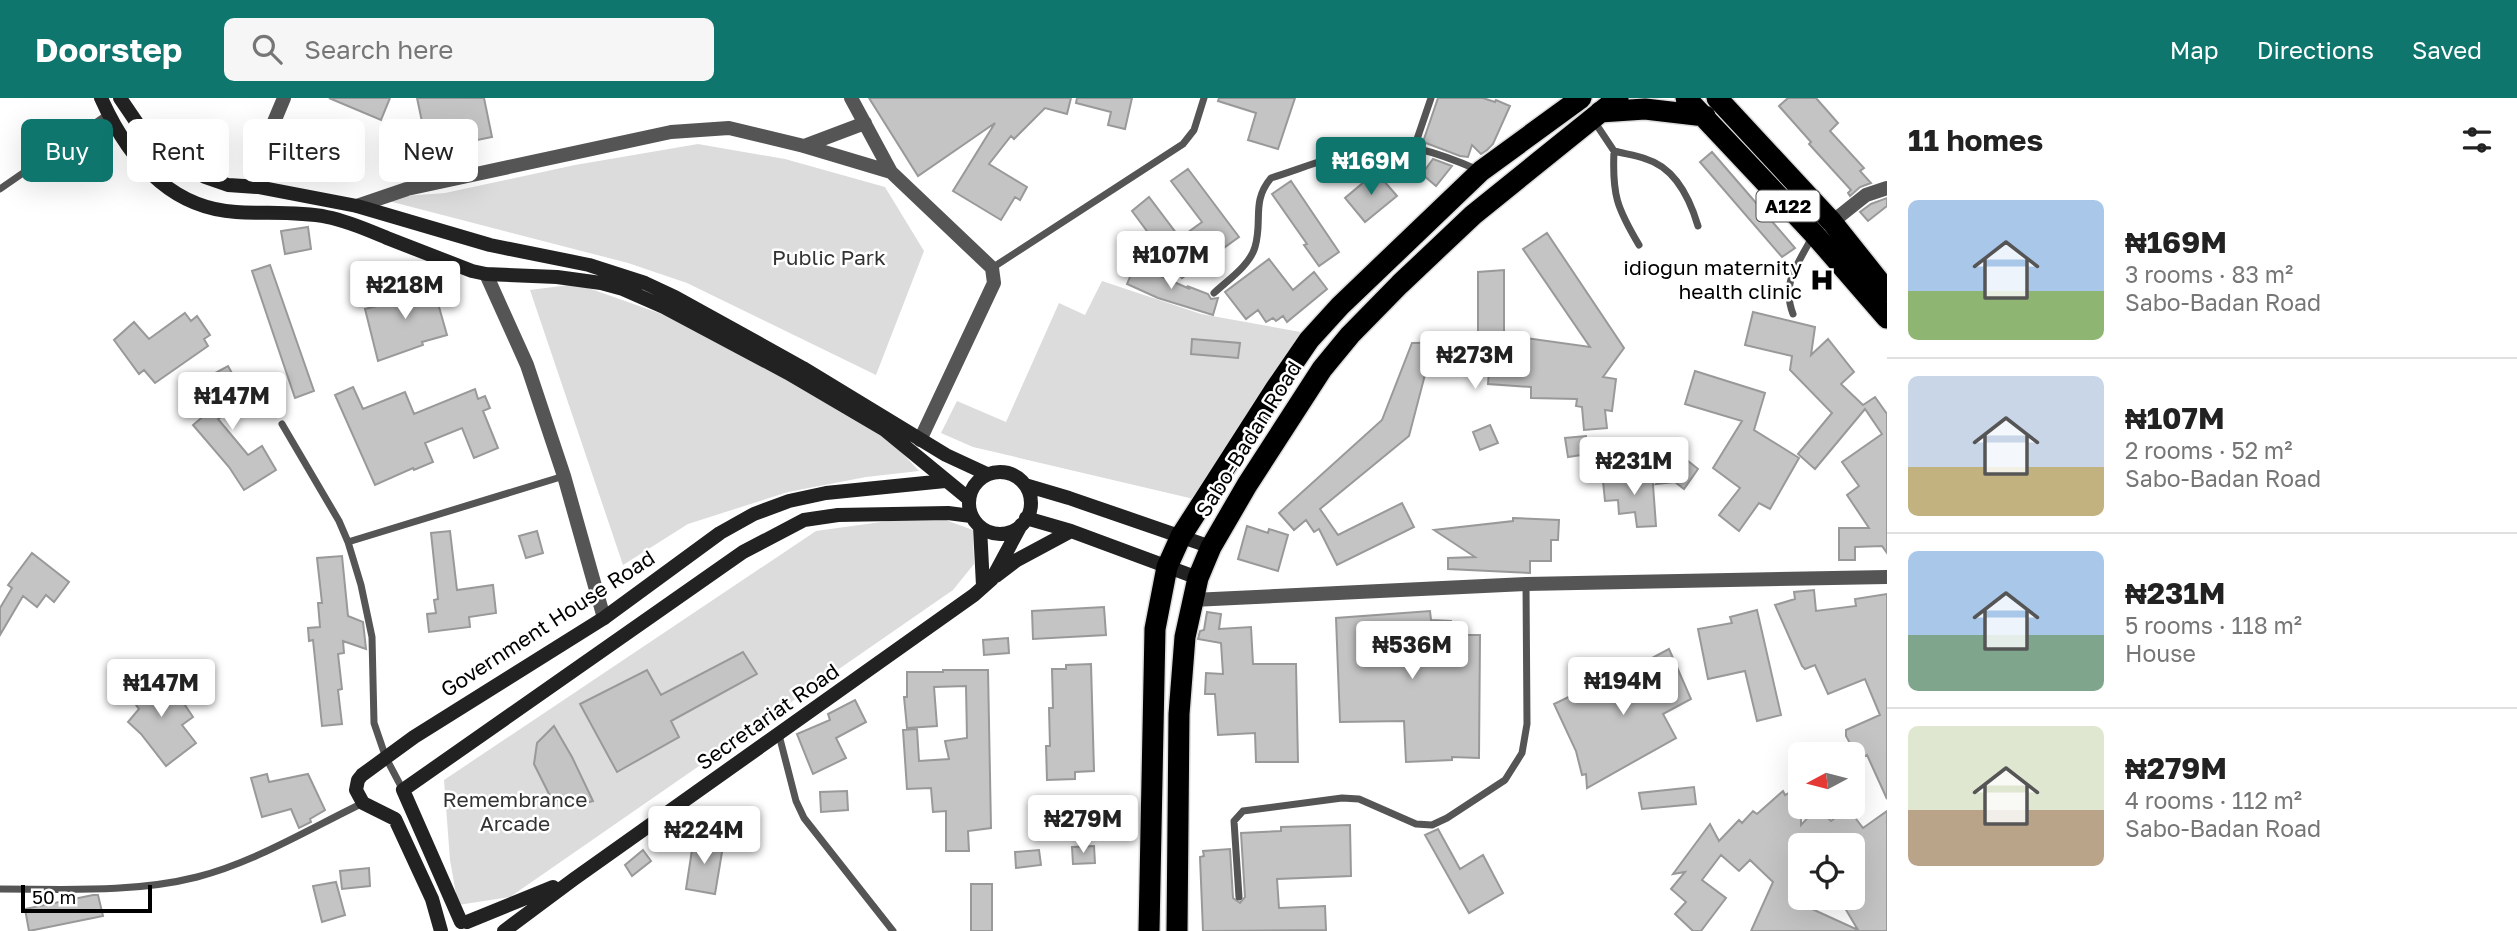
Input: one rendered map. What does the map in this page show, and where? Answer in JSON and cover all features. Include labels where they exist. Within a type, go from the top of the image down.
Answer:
[{"type":"highway","name":"Sabo-Badan Road","points":[[1177,931],[1179,714],[1185,638],[1192,600],[1211,547],[1247,485],[1322,369],[1350,335],[1399,284],[1473,215],[1618,98]]},
{"type":"highway","name":"A122","points":[[1686,98],[1887,291]]},
{"type":"highway","name":"A122","points":[[1717,98],[1823,228],[1887,317]]},
{"type":"highway","name":"Sabo-Badan Road","points":[[1149,931],[1155,629],[1167,567],[1181,536],[1309,341],[1340,306],[1482,172],[1575,102]]},
{"type":"highway","points":[[1575,102],[1592,118],[1645,109],[1704,116]]},
{"type":"highway","points":[[1149,896],[1177,896]]},
{"type":"main road","points":[[100,98],[140,165],[158,183],[196,205],[234,212],[326,217],[351,223],[472,271],[486,274],[557,276],[623,289],[664,307],[788,373],[885,430],[969,499],[976,521],[987,582],[1017,560],[1071,531]]},
{"type":"main road","points":[[120,98],[139,126],[180,163],[205,177],[228,185],[258,187],[357,206],[491,245],[620,273],[645,283],[676,297],[803,368],[920,440],[987,474]]},
{"type":"main road","points":[[969,499],[978,480],[987,474],[1004,472],[1025,485],[1211,547]]},
{"type":"main road","name":"Government House Road","points":[[363,803],[356,790],[358,780],[414,737],[604,618],[720,533],[754,514],[789,501],[826,493],[945,481]]},
{"type":"main road","points":[[469,925],[403,790],[743,552],[774,534],[804,520],[838,515],[948,513],[976,521],[988,531],[1005,533],[1023,522],[1030,501],[1025,485]]},
{"type":"main road","points":[[1023,522],[1071,531],[1199,578]]},
{"type":"main road","name":"Secretariat Road","points":[[504,931],[974,595],[987,582],[1023,522]]},
{"type":"main road","points":[[363,803],[395,819],[432,899],[441,931]]},
{"type":"main road","name":"Secretariat Road","points":[[448,931],[454,924],[469,925],[574,879]]},
{"type":"street","points":[[258,187],[271,129],[284,98]]},
{"type":"street","points":[[851,98],[891,172],[992,268],[994,283],[920,440]]},
{"type":"street","points":[[804,146],[865,123]]},
{"type":"street","points":[[357,206],[407,189],[671,132],[729,128],[804,146],[891,172]]},
{"type":"street","points":[[1823,228],[1866,195],[1887,188]]},
{"type":"street","points":[[486,274],[527,365],[564,476],[604,618]]},
{"type":"street","points":[[1192,600],[1526,584],[1887,577]]},
{"type":"lane","points":[[992,268],[1183,144],[1194,130],[1203,98]]},
{"type":"lane","points":[[1414,148],[1431,98]]},
{"type":"lane","points":[[0,189],[108,114]]},
{"type":"lane","points":[[1592,118],[1614,151],[1615,199],[1620,214],[1639,245]]},
{"type":"lane","points":[[1214,293],[1247,261],[1255,247],[1261,189],[1271,177],[1362,150],[1383,147],[1414,148],[1482,172]]},
{"type":"lane","points":[[1614,151],[1647,159],[1674,177],[1690,201],[1698,226]]},
{"type":"lane","points":[[1793,314],[1788,299],[1788,286],[1823,228]]},
{"type":"lane","points":[[282,424],[340,520],[348,542],[372,637],[374,723],[386,758],[403,790]]},
{"type":"lane","points":[[348,542],[564,476]]},
{"type":"lane","points":[[1239,897],[1234,821],[1243,811],[1342,798],[1359,799],[1416,824],[1432,825],[1505,780],[1522,753],[1527,724],[1526,584]]},
{"type":"lane","points":[[779,735],[796,801],[804,818],[893,931]]},
{"type":"lane","points":[[0,889],[158,885],[199,876],[249,858],[363,803]]},
{"type":"green space","name":"Public Park","points":[[698,144],[785,159],[885,187],[924,251],[876,375],[687,283],[628,263],[377,198],[445,193],[575,165]]},
{"type":"green space","points":[[1102,281],[1201,314],[1323,336],[1215,504],[973,447],[941,433],[957,401],[1006,422],[1059,303],[1085,315]]},
{"type":"green space","points":[[577,284],[687,323],[880,429],[919,471],[866,477],[788,492],[688,524],[623,565],[530,290]]},
{"type":"green space","name":"Remembrance Arcade","points":[[932,515],[973,530],[974,564],[953,590],[510,897],[458,905],[450,860],[444,780],[816,531]]},
{"type":"building","points":[[329,98],[390,98],[379,119]]},
{"type":"building","points":[[417,98],[484,98],[492,137],[478,140],[478,119],[421,119]]},
{"type":"building","points":[[869,98],[1071,98],[1067,114],[1045,108],[1014,139],[1011,136],[989,164],[1027,187],[1020,200],[1015,197],[1001,220],[953,191],[995,123],[918,176]]},
{"type":"building","points":[[1077,98],[1132,98],[1125,129],[1108,125],[1111,112],[1076,103]]},
{"type":"building","points":[[1219,98],[1295,98],[1278,149],[1248,140],[1256,113],[1218,101]]},
{"type":"building","points":[[1438,98],[1483,98],[1510,106],[1493,144],[1481,154],[1472,145],[1468,157],[1423,142]]},
{"type":"building","points":[[1788,98],[1816,98],[1838,123],[1830,131],[1864,168],[1860,171],[1871,183],[1860,187],[1850,196],[1848,193],[1851,190],[1779,106]]},
{"type":"building","points":[[1712,152],[1795,248],[1782,257],[1700,162]]},
{"type":"building","points":[[1433,159],[1452,166],[1436,186],[1422,174]]},
{"type":"building","points":[[1188,169],[1239,237],[1182,278],[1132,211],[1149,197],[1180,238],[1202,222],[1171,181]]},
{"type":"building","points":[[1376,172],[1397,196],[1365,222],[1345,198]]},
{"type":"building","points":[[1291,181],[1339,252],[1319,266],[1272,194]]},
{"type":"building","points":[[1887,198],[1887,206],[1868,221],[1860,212],[1871,204]]},
{"type":"building","points":[[308,227],[311,249],[285,254],[281,231]]},
{"type":"building","points":[[1547,233],[1624,348],[1603,377],[1616,379],[1612,411],[1605,410],[1607,428],[1584,430],[1582,407],[1576,406],[1577,399],[1531,398],[1531,387],[1488,384],[1489,370],[1427,367],[1409,436],[1320,509],[1338,535],[1402,503],[1414,527],[1337,565],[1319,529],[1314,532],[1306,520],[1294,530],[1279,513],[1382,420],[1412,343],[1478,342],[1478,272],[1504,270],[1504,335],[1590,347],[1523,249]]},
{"type":"building","points":[[1269,259],[1293,290],[1314,272],[1327,289],[1287,322],[1283,316],[1276,321],[1273,318],[1266,322],[1258,310],[1246,319],[1225,292]]},
{"type":"building","points":[[270,265],[314,391],[295,398],[252,271]]},
{"type":"building","points":[[1135,265],[1208,294],[1211,299],[1218,298],[1213,315],[1158,298],[1127,284]]},
{"type":"building","points":[[405,284],[408,293],[433,286],[447,335],[422,342],[423,345],[378,361],[365,309],[393,302],[389,288]]},
{"type":"building","points":[[1753,312],[1815,327],[1811,355],[1828,339],[1854,372],[1841,384],[1863,405],[1875,397],[1887,414],[1887,553],[1882,546],[1855,547],[1855,560],[1839,560],[1839,528],[1869,528],[1847,495],[1859,486],[1842,462],[1882,434],[1865,409],[1815,469],[1798,454],[1832,413],[1790,370],[1792,356],[1745,345]]},
{"type":"building","points":[[185,313],[191,321],[197,316],[210,335],[204,339],[208,346],[155,383],[144,370],[139,374],[114,340],[134,322],[149,339]]},
{"type":"building","points":[[1192,339],[1240,343],[1238,358],[1191,354]]},
{"type":"building","points":[[228,366],[248,402],[218,419],[248,455],[262,446],[276,470],[244,490],[229,467],[193,425],[220,402],[206,378]]},
{"type":"building","points":[[1695,371],[1765,393],[1754,430],[1799,458],[1770,509],[1759,503],[1739,531],[1719,515],[1740,488],[1713,468],[1742,421],[1685,404]]},
{"type":"building","points":[[353,387],[363,409],[405,392],[414,414],[475,389],[478,399],[485,396],[490,408],[483,411],[498,448],[474,458],[462,428],[425,443],[433,462],[375,485],[335,395]]},
{"type":"building","points":[[1490,425],[1498,443],[1480,450],[1473,432]]},
{"type":"building","points":[[1586,436],[1588,454],[1568,457],[1565,438]]},
{"type":"building","points":[[1678,453],[1698,469],[1684,489],[1675,482],[1656,484]]},
{"type":"building","points":[[1652,471],[1656,526],[1637,527],[1635,512],[1619,514],[1618,500],[1605,501],[1603,481]]},
{"type":"building","points":[[1513,518],[1559,520],[1558,540],[1551,540],[1551,561],[1530,561],[1530,573],[1448,569],[1448,558],[1475,557],[1434,530],[1513,521]]},
{"type":"building","points":[[1247,526],[1268,533],[1269,529],[1288,535],[1278,571],[1238,559]]},
{"type":"building","points":[[450,531],[457,590],[493,585],[496,613],[469,617],[470,627],[429,632],[427,614],[436,613],[434,600],[438,599],[431,533]]},
{"type":"building","points":[[537,531],[543,553],[526,558],[519,536]]},
{"type":"building","points":[[32,553],[69,582],[54,602],[46,595],[37,607],[23,596],[0,635],[0,608],[12,588],[8,585]]},
{"type":"building","points":[[342,556],[348,616],[363,622],[366,649],[343,641],[344,653],[338,654],[342,724],[322,726],[313,640],[309,641],[308,628],[320,627],[318,603],[322,603],[317,558]]},
{"type":"building","points":[[1814,590],[1816,611],[1856,606],[1855,599],[1887,594],[1887,799],[1866,756],[1866,742],[1849,742],[1846,736],[1846,730],[1880,715],[1865,679],[1828,694],[1815,665],[1805,669],[1802,666],[1775,605],[1795,599],[1794,592]]},
{"type":"building","points":[[1104,607],[1106,635],[1033,639],[1032,611]]},
{"type":"building","points":[[1757,610],[1781,715],[1757,721],[1745,671],[1708,679],[1698,629],[1732,623],[1730,617]]},
{"type":"building","points":[[1430,611],[1431,620],[1451,621],[1451,635],[1480,635],[1479,758],[1452,757],[1452,760],[1406,762],[1404,721],[1340,722],[1336,618]]},
{"type":"building","points":[[1207,612],[1221,614],[1219,629],[1251,627],[1253,664],[1296,664],[1298,762],[1256,762],[1255,733],[1218,735],[1215,694],[1205,694],[1206,673],[1223,674],[1221,643],[1198,639],[1200,631],[1204,630]]},
{"type":"building","points":[[1008,638],[1009,653],[984,655],[983,640]]},
{"type":"building","points":[[1669,649],[1691,699],[1663,714],[1676,738],[1587,788],[1586,774],[1582,775],[1576,751],[1554,704],[1579,692],[1620,679],[1618,676]]},
{"type":"building","points":[[743,652],[757,674],[671,721],[679,737],[617,772],[580,704],[647,670],[661,695]]},
{"type":"building","points":[[1091,664],[1094,771],[1075,772],[1075,779],[1047,780],[1049,708],[1053,708],[1052,669],[1066,669],[1066,665]]},
{"type":"building","points":[[988,670],[991,828],[968,831],[969,851],[946,851],[946,811],[933,812],[931,788],[907,789],[903,730],[917,729],[919,761],[949,759],[945,741],[967,738],[966,686],[934,687],[937,726],[907,728],[904,697],[907,697],[907,672]]},
{"type":"building","points":[[141,675],[148,684],[156,678],[165,692],[172,686],[193,717],[182,725],[196,743],[166,766],[128,722],[139,709],[126,686]]},
{"type":"building","points":[[855,700],[866,722],[836,738],[846,758],[813,774],[797,734],[830,720],[828,714]]},
{"type":"building","points":[[554,726],[593,801],[569,807],[549,794],[534,764],[537,743]]},
{"type":"building","points":[[267,774],[269,782],[308,774],[325,810],[299,828],[291,809],[262,817],[251,778]]},
{"type":"building","points":[[1694,787],[1696,804],[1642,809],[1639,793]]},
{"type":"building","points":[[847,791],[848,810],[821,812],[820,792]]},
{"type":"building","points":[[1783,791],[1785,795],[1788,793],[1788,819],[1801,819],[1801,825],[1807,819],[1856,819],[1863,828],[1887,811],[1887,931],[1751,931],[1773,882],[1750,860],[1739,871],[1721,855],[1702,880],[1726,898],[1701,931],[1693,931],[1675,914],[1686,902],[1671,889],[1685,872],[1673,874],[1710,824],[1719,841],[1739,820],[1742,823],[1753,811],[1757,814]]},
{"type":"building","points":[[1350,825],[1351,876],[1277,879],[1279,908],[1325,906],[1326,930],[1203,931],[1200,857],[1204,856],[1203,851],[1230,849],[1233,898],[1240,903],[1245,897],[1241,833],[1281,831],[1281,827]]},
{"type":"building","points":[[1438,829],[1460,869],[1483,855],[1503,893],[1469,913],[1425,835]]},
{"type":"building","points":[[694,837],[717,841],[716,845],[723,846],[715,894],[686,889]]},
{"type":"building","points":[[1094,846],[1095,863],[1073,864],[1072,847]]},
{"type":"building","points":[[643,850],[651,861],[632,876],[625,865]]},
{"type":"building","points":[[1039,850],[1041,865],[1016,868],[1015,852]]},
{"type":"building","points":[[369,868],[370,886],[342,889],[340,871]]},
{"type":"building","points":[[336,882],[345,915],[322,922],[313,886]]},
{"type":"building","points":[[971,884],[992,884],[992,931],[971,931]]},
{"type":"building","points":[[98,895],[103,916],[29,931],[25,909]]},
{"type":"place","name":"idiogun maternity health clinic","points":[[1822,280]]}]
